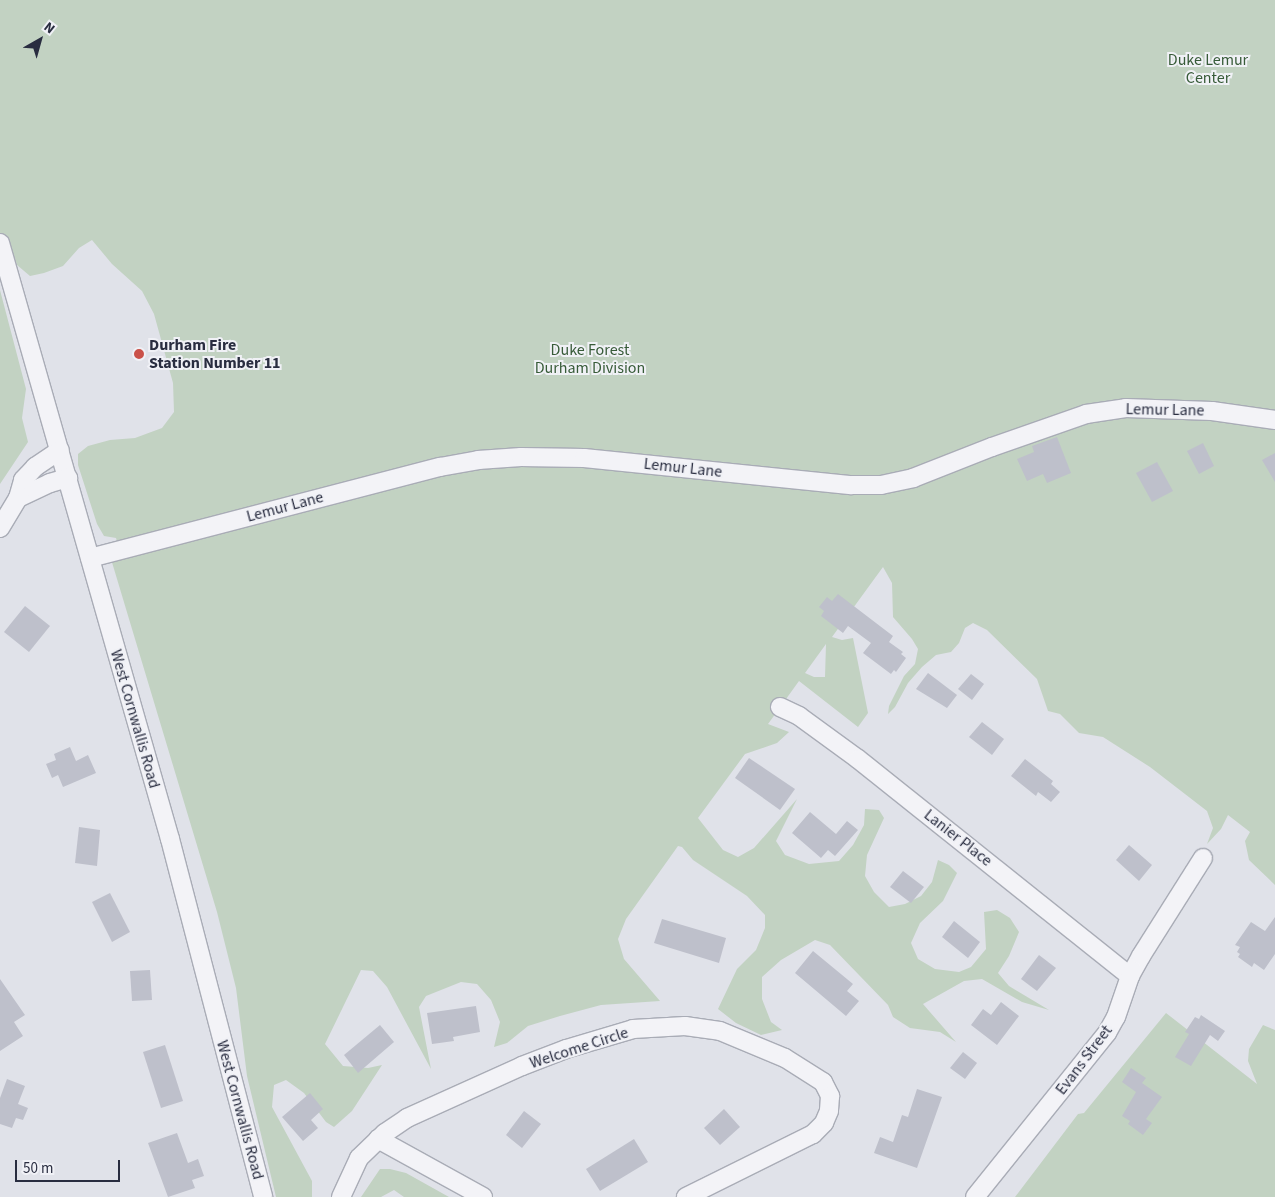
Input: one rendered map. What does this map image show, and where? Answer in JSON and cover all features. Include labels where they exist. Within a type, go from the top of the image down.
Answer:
[{"type":"street","name":"West Cornwallis Road","points":[[0,243],[170,839],[263,1197]]},
{"type":"street","name":"Lemur Lane","points":[[90,558],[440,467],[478,460],[521,457],[584,458],[852,485],[881,485],[913,478],[992,447],[1086,414],[1126,408],[1212,411],[1275,420]]},
{"type":"street","points":[[0,528],[18,498],[23,480],[35,467],[60,450]]},
{"type":"street","points":[[18,498],[50,483],[68,478]]},
{"type":"street","name":"Lanier Place","points":[[780,706],[799,716],[858,759],[1130,976]]},
{"type":"street","name":"Evans Street","points":[[975,1197],[1107,1033],[1120,1008],[1130,976],[1203,858]]},
{"type":"street","name":"Welcome Circle","points":[[340,1197],[353,1168],[378,1139],[407,1118],[513,1070],[566,1049],[633,1029],[685,1026],[720,1031],[785,1058],[823,1082],[830,1096],[829,1111],[824,1123],[813,1134],[686,1197]]},
{"type":"street","points":[[378,1139],[483,1197]]},
{"type":"green space","name":"Duke Forest Durham Division","points":[[0,0],[1275,0],[1275,885],[1249,860],[1245,841],[1250,832],[1228,815],[1221,829],[1207,844],[1213,828],[1207,811],[1150,767],[1103,737],[1079,733],[1060,714],[1048,711],[1037,679],[987,630],[973,623],[965,628],[959,643],[951,652],[936,655],[922,667],[908,683],[895,707],[888,714],[889,706],[904,676],[915,664],[918,649],[893,617],[892,583],[883,567],[832,637],[842,640],[853,638],[868,713],[858,727],[799,681],[768,724],[789,732],[777,743],[745,754],[698,818],[723,850],[738,857],[754,848],[797,799],[776,841],[785,855],[809,864],[839,861],[853,845],[864,825],[865,809],[879,810],[884,818],[867,855],[865,876],[874,892],[889,907],[905,904],[921,896],[932,882],[938,860],[949,865],[957,873],[943,901],[920,923],[911,943],[918,959],[935,969],[959,972],[971,967],[986,949],[984,912],[997,910],[1010,918],[1019,932],[1009,956],[998,973],[1009,986],[1049,1010],[1022,1002],[982,979],[964,981],[923,1004],[956,1042],[940,1032],[910,1028],[893,1017],[888,1005],[830,945],[815,940],[781,960],[762,977],[762,999],[771,1022],[782,1030],[761,1035],[736,1023],[718,1009],[737,969],[756,950],[765,928],[765,915],[747,896],[693,860],[682,847],[678,846],[626,919],[618,939],[624,959],[660,1001],[601,1005],[560,1016],[528,1026],[507,1043],[494,1047],[500,1022],[491,1000],[477,984],[461,982],[426,996],[419,1007],[431,1069],[387,987],[373,971],[361,970],[325,1044],[343,1066],[368,1068],[382,1065],[352,1111],[334,1127],[326,1122],[304,1093],[286,1080],[274,1085],[272,1107],[312,1181],[312,1197],[276,1197],[247,1076],[236,988],[217,912],[111,559],[121,555],[116,538],[104,536],[97,524],[78,465],[78,454],[88,446],[110,440],[135,438],[162,428],[174,412],[173,383],[154,314],[142,291],[112,264],[92,240],[79,248],[63,266],[44,273],[30,276],[17,265],[15,259],[0,268]],"holes":[[[826,644],[825,677],[814,677],[805,673]]]},
{"type":"green space","points":[[0,290],[26,389],[22,418],[28,442],[0,484]]},
{"type":"green space","points":[[1166,1013],[1257,1084],[1248,1061],[1249,1049],[1263,1025],[1275,1030],[1275,1197],[1015,1197],[1078,1114],[1084,1113]]},
{"type":"green space","points":[[380,1169],[390,1169],[406,1173],[449,1197],[404,1197],[394,1190],[381,1197],[361,1197]]},
{"type":"building","points":[[1057,437],[1071,473],[1047,483],[1043,474],[1027,481],[1017,459],[1034,452],[1032,446]]},
{"type":"building","points":[[1203,443],[1214,466],[1199,474],[1187,451]]},
{"type":"building","points":[[1275,453],[1275,482],[1262,460]]},
{"type":"building","points":[[1157,462],[1173,491],[1152,502],[1136,473]]},
{"type":"building","points":[[838,594],[893,636],[889,642],[903,652],[901,654],[906,658],[896,672],[894,670],[891,674],[863,653],[871,643],[848,626],[843,633],[821,616],[824,611],[819,607],[827,597],[832,601]]},
{"type":"building","points":[[25,606],[50,626],[29,652],[4,632]]},
{"type":"building","points":[[928,673],[957,695],[947,708],[916,689]]},
{"type":"building","points":[[971,674],[984,684],[972,700],[958,689]]},
{"type":"building","points":[[982,722],[1004,739],[992,755],[969,737]]},
{"type":"building","points":[[70,747],[76,761],[88,755],[96,773],[63,787],[58,775],[52,778],[46,764],[56,760],[54,754]]},
{"type":"building","points":[[749,758],[795,789],[780,810],[735,778]]},
{"type":"building","points":[[1025,759],[1053,781],[1051,784],[1060,792],[1051,802],[1038,792],[1036,796],[1011,776]]},
{"type":"building","points":[[810,812],[836,834],[847,821],[858,830],[835,856],[828,850],[821,858],[792,833]]},
{"type":"building","points":[[79,827],[100,830],[97,866],[75,863]]},
{"type":"building","points":[[1129,845],[1152,865],[1139,881],[1116,860]]},
{"type":"building","points":[[903,871],[924,887],[911,903],[890,887]]},
{"type":"building","points":[[110,893],[130,932],[112,942],[92,902]]},
{"type":"building","points":[[1275,917],[1275,954],[1264,970],[1254,963],[1252,967],[1238,957],[1240,954],[1237,952],[1240,947],[1235,945],[1251,922],[1265,931]]},
{"type":"building","points":[[662,919],[726,938],[719,963],[654,943]]},
{"type":"building","points":[[954,921],[980,942],[968,958],[942,937]]},
{"type":"building","points":[[813,951],[853,984],[847,991],[859,1001],[846,1016],[795,973]]},
{"type":"building","points":[[1039,955],[1056,968],[1037,991],[1021,979]]},
{"type":"building","points":[[150,970],[152,1000],[132,1001],[130,971]]},
{"type":"building","points":[[0,979],[25,1015],[14,1022],[23,1036],[0,1051]]},
{"type":"building","points":[[1001,1002],[1019,1016],[997,1045],[971,1025],[983,1009],[991,1015]]},
{"type":"building","points":[[476,1006],[480,1032],[453,1037],[454,1041],[432,1044],[427,1013]]},
{"type":"building","points":[[1201,1015],[1225,1031],[1218,1041],[1210,1035],[1191,1066],[1175,1057],[1189,1034],[1185,1032],[1195,1017],[1199,1019]]},
{"type":"building","points":[[380,1025],[394,1042],[358,1073],[344,1055]]},
{"type":"building","points":[[165,1045],[183,1101],[161,1108],[143,1052]]},
{"type":"building","points":[[963,1052],[977,1063],[965,1079],[950,1068]]},
{"type":"building","points":[[1131,1068],[1146,1078],[1142,1083],[1162,1097],[1146,1119],[1152,1123],[1143,1135],[1128,1124],[1130,1121],[1122,1116],[1136,1092],[1122,1082]]},
{"type":"building","points":[[7,1079],[25,1086],[18,1104],[28,1108],[23,1120],[16,1118],[12,1128],[0,1124],[0,1098]]},
{"type":"building","points":[[917,1089],[942,1097],[917,1168],[874,1153],[880,1137],[893,1142],[902,1115],[908,1117]]},
{"type":"building","points":[[310,1093],[323,1109],[311,1120],[318,1128],[303,1141],[282,1117]]},
{"type":"building","points":[[724,1109],[740,1127],[720,1145],[704,1128]]},
{"type":"building","points":[[524,1111],[541,1124],[522,1148],[506,1135]]},
{"type":"building","points":[[177,1133],[188,1163],[198,1159],[204,1176],[192,1180],[195,1188],[168,1197],[148,1143]]},
{"type":"building","points":[[634,1139],[648,1162],[600,1191],[586,1169]]},
{"type":"place","name":"Durham Fire Station Number 11","points":[[139,354]]},
{"type":"park label","name":"Duke Lemur Center","points":[[1208,69]]}]
